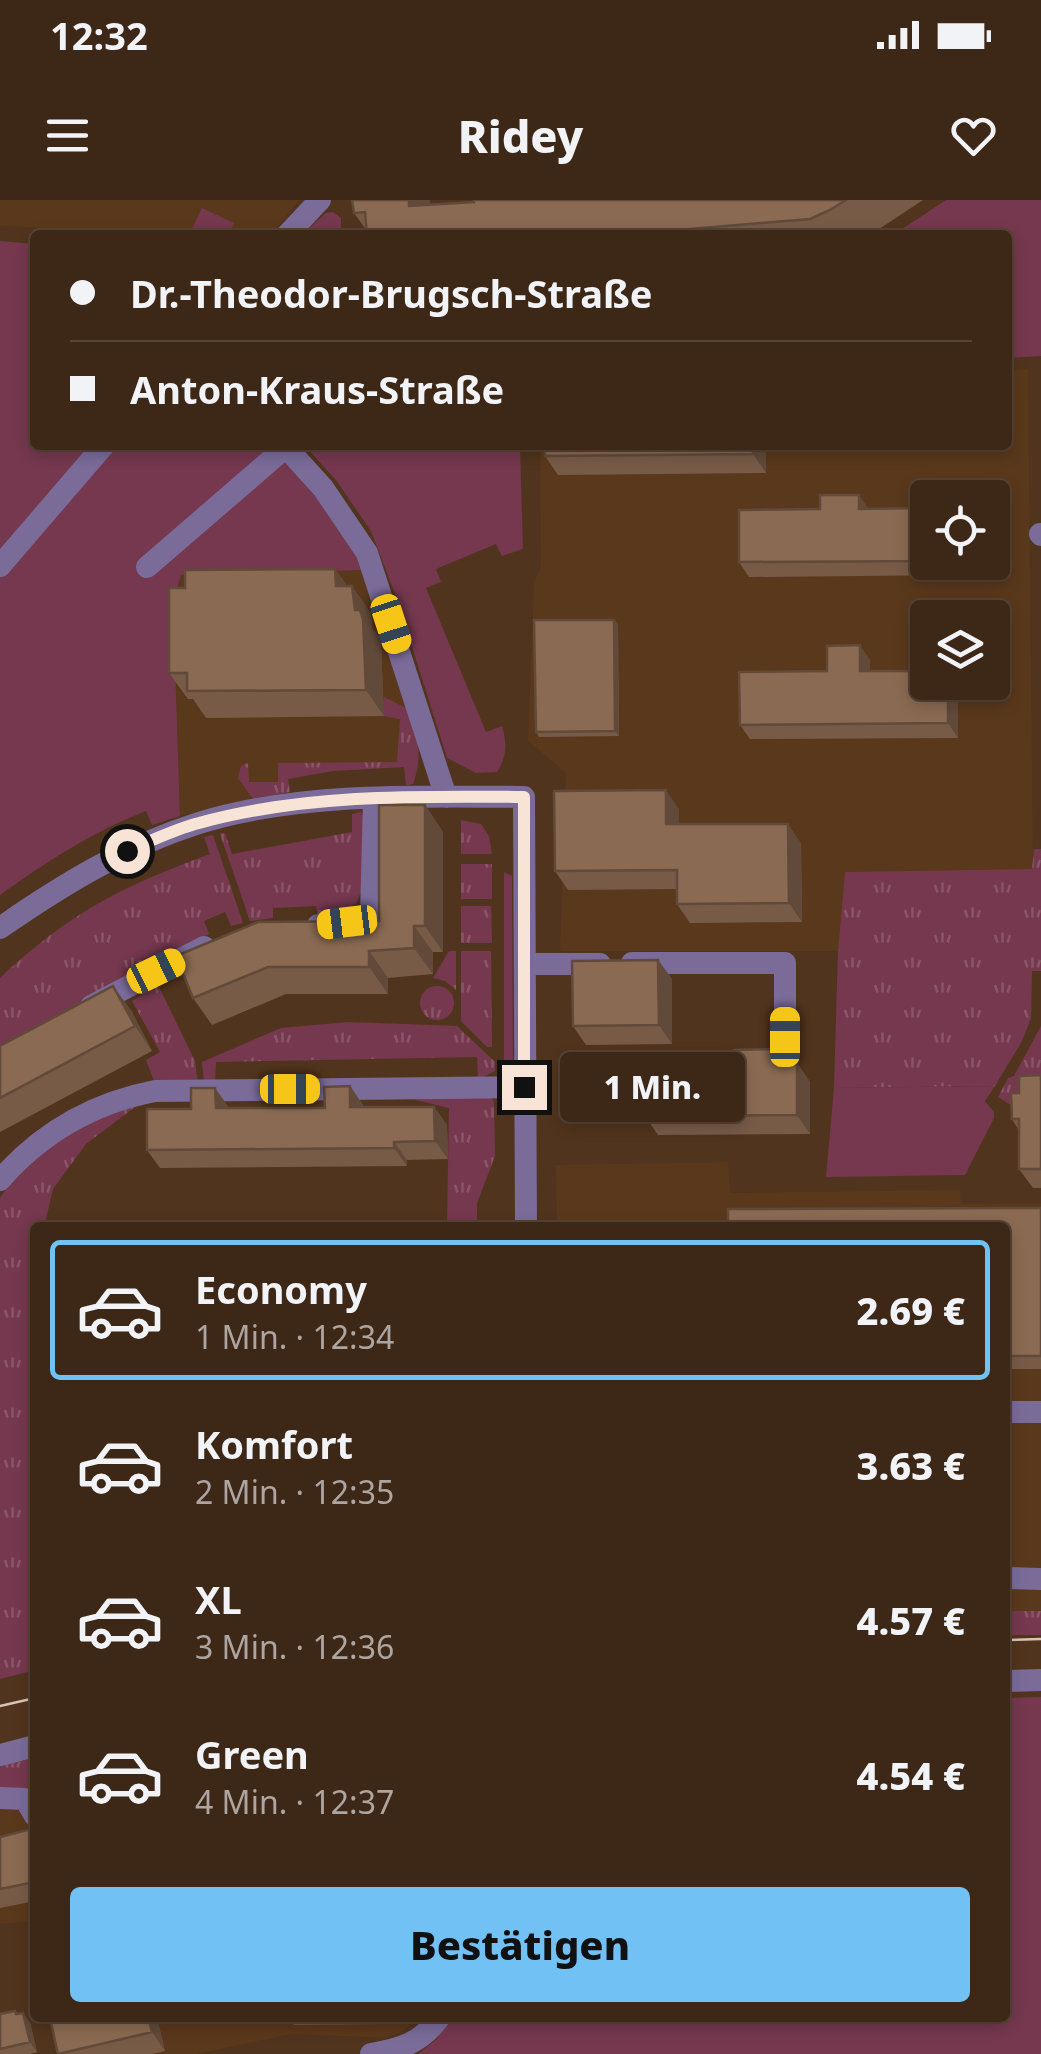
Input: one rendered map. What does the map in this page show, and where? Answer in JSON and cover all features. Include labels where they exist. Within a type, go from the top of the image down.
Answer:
[{"type":"street","points":[[292,230],[320,200]]},
{"type":"street","points":[[0,566],[100,450]]},
{"type":"street","points":[[147,567],[280,450]]},
{"type":"street","points":[[289,450],[322,488],[367,553],[446,796]]},
{"type":"street","points":[[0,928],[97,864],[198,823],[262,809],[374,800],[524,797],[526,1222]]},
{"type":"street","points":[[287,927],[371,916],[374,800]]},
{"type":"street","points":[[74,1015],[224,939]]},
{"type":"street","points":[[525,964],[785,963],[785,1037]]},
{"type":"street","points":[[5,1166],[80,1115],[122,1098],[154,1091],[524,1087]]},
{"type":"street","points":[[1010,1412],[1041,1412]]},
{"type":"street","points":[[1010,1578],[1041,1579]]},
{"type":"street","points":[[1010,1681],[1041,1680]]},
{"type":"street","points":[[0,1756],[30,1747]]},
{"type":"street","points":[[0,1798],[26,1799],[30,1807]]},
{"type":"street","points":[[371,2054],[402,2049],[420,2040],[435,2022]]},
{"type":"shaded area","points":[[0,200],[299,200],[275,230],[44,230],[0,225]]},
{"type":"shaded area","points":[[1028,369],[1033,869],[845,872],[838,951],[560,951],[566,773],[528,741],[534,584],[541,565],[540,450],[1012,450],[1012,370]]},
{"type":"shaded area","points":[[367,570],[413,717],[419,767],[413,784],[406,785],[404,767],[333,771],[288,779],[290,792],[180,816],[173,602],[181,575]]},
{"type":"shaded area","points":[[728,1162],[730,1193],[960,1190],[961,1204],[1041,1204],[1041,1611],[1010,1611],[1010,1222],[557,1222],[556,1165]]},
{"type":"shaded area","points":[[30,1801],[30,1921],[0,1924],[0,1802]]},
{"type":"shaded area","points":[[53,2022],[413,2022],[386,2038],[292,2034],[196,2054],[59,2054]]},
{"type":"green space","points":[[946,200],[1041,200],[1041,356],[1012,358],[1012,230],[901,230]]},
{"type":"green space","points":[[202,208],[234,223],[230,230],[191,230]]},
{"type":"green space","points":[[333,212],[341,218],[341,230],[307,230],[326,213]]},
{"type":"green space","points":[[0,241],[30,244],[30,450],[279,450],[326,502],[367,570],[181,575],[173,602],[180,816],[152,825],[146,811],[127,819],[71,848],[0,895]]},
{"type":"green space","points":[[309,450],[520,450],[523,549],[502,556],[496,544],[436,569],[441,582],[426,588],[486,732],[502,726],[505,750],[497,772],[476,773],[447,758],[397,599],[371,531],[336,480]]},
{"type":"green space","points":[[384,697],[408,709],[417,738],[413,784],[406,785],[404,767],[333,771],[288,779],[290,792],[253,799],[238,778],[241,766],[248,763],[249,782],[278,782],[278,763],[397,762],[400,719],[384,716]]},
{"type":"green space","points":[[361,812],[366,821],[361,892],[356,904],[337,913],[317,915],[316,906],[273,908],[273,918],[250,921],[220,834],[225,833],[232,854],[352,832],[352,814]]},
{"type":"green space","points":[[461,820],[481,824],[489,836],[492,854],[461,854]]},
{"type":"green space","points":[[213,835],[243,923],[231,926],[225,912],[204,921],[209,934],[0,1046],[0,978],[50,936],[98,904],[210,854],[204,837]]},
{"type":"green space","points":[[1034,849],[1041,849],[1041,971],[1032,971],[1031,1018],[1022,1041],[995,1086],[834,1088],[845,872],[1032,869]]},
{"type":"green space","points":[[461,864],[492,864],[492,899],[461,899]]},
{"type":"green space","points":[[504,872],[512,876],[513,1074],[504,1078]]},
{"type":"green space","points":[[461,906],[491,906],[492,943],[461,943]]},
{"type":"green space","points":[[449,951],[456,951],[456,990],[433,978]]},
{"type":"green space","points":[[461,951],[491,951],[492,1047],[487,1047],[461,1021]]},
{"type":"green space","points":[[158,985],[195,1061],[198,1083],[156,1086],[146,1060],[160,1052],[132,1001]]},
{"type":"green space","points":[[437,986],[449,991],[454,1003],[449,1015],[437,1020],[425,1015],[420,1003],[425,991]]},
{"type":"green space","points":[[348,1022],[457,1026],[495,1062],[495,1071],[478,1080],[477,1057],[216,1062],[215,1083],[204,1083],[202,1062],[281,1028]]},
{"type":"green space","points":[[1041,1026],[1041,1075],[1019,1110],[998,1097]]},
{"type":"green space","points":[[995,1086],[985,1101],[994,1118],[965,1175],[826,1177],[834,1088]]},
{"type":"green space","points":[[491,1097],[494,1102],[495,1156],[477,1203],[477,1222],[447,1222],[449,1108],[416,1100]]},
{"type":"green space","points":[[139,1104],[86,1144],[53,1189],[45,1222],[30,1222],[30,1671],[0,1679],[0,1198],[22,1166],[85,1118]]},
{"type":"green space","points":[[1010,1611],[1041,1611],[1041,1635],[1010,1635]]},
{"type":"green space","points":[[1041,1697],[1041,2054],[418,2054],[437,2039],[447,2022],[1010,2022],[1010,1698]]},
{"type":"green space","points":[[30,1759],[30,1801],[0,1802],[0,1766]]},
{"type":"building","points":[[352,200],[409,200],[409,206],[474,200],[846,200],[810,219],[679,230],[367,230],[365,212],[354,213]]},
{"type":"building","points":[[545,450],[753,450],[753,454],[545,456]]},
{"type":"building","points":[[820,495],[859,495],[859,509],[910,508],[910,561],[739,562],[739,510],[820,509]]},
{"type":"building","points":[[335,569],[336,586],[352,586],[355,610],[360,610],[363,619],[366,690],[187,691],[187,673],[169,673],[169,588],[185,588],[185,570]]},
{"type":"building","points":[[534,620],[614,620],[615,731],[536,732]]},
{"type":"building","points":[[860,645],[860,671],[910,671],[910,700],[948,700],[948,723],[740,725],[739,672],[827,671],[827,646]]},
{"type":"building","points":[[666,790],[666,824],[788,824],[789,903],[677,904],[677,870],[555,871],[554,791]]},
{"type":"building","points":[[379,805],[425,805],[425,926],[414,926],[414,948],[369,951],[369,967],[268,967],[193,998],[176,956],[258,922],[379,921]]},
{"type":"building","points":[[658,960],[659,1025],[573,1026],[572,961]]},
{"type":"building","points":[[113,986],[135,1026],[0,1098],[0,1046]]},
{"type":"building","points":[[777,1049],[777,1064],[797,1063],[797,1115],[645,1116],[644,1082],[655,1082],[655,1067],[734,1066],[734,1050]]},
{"type":"building","points":[[1041,1075],[1041,1169],[1019,1169],[1019,1119],[1012,1119],[1011,1093],[1019,1093],[1019,1076]]},
{"type":"building","points":[[350,1086],[350,1107],[434,1107],[435,1141],[394,1142],[394,1148],[147,1150],[147,1109],[191,1109],[191,1088],[215,1088],[216,1108],[325,1108],[324,1087]]},
{"type":"building","points":[[1041,1208],[1041,1356],[1010,1356],[1010,1222],[728,1222],[728,1209]]},
{"type":"building","points":[[30,1829],[30,1883],[0,1889],[0,1837]]},
{"type":"building","points":[[23,2013],[30,2042],[0,2049],[0,2014]]},
{"type":"building","points":[[51,2022],[149,2022],[152,2032],[58,2054]]},
{"type":"tram line","points":[[1010,1640],[1041,1639]]},
{"type":"tram line","points":[[0,1706],[30,1699]]},
{"type":"route","points":[[127,851],[198,823],[262,809],[446,796],[524,797],[524,1087]]}]
